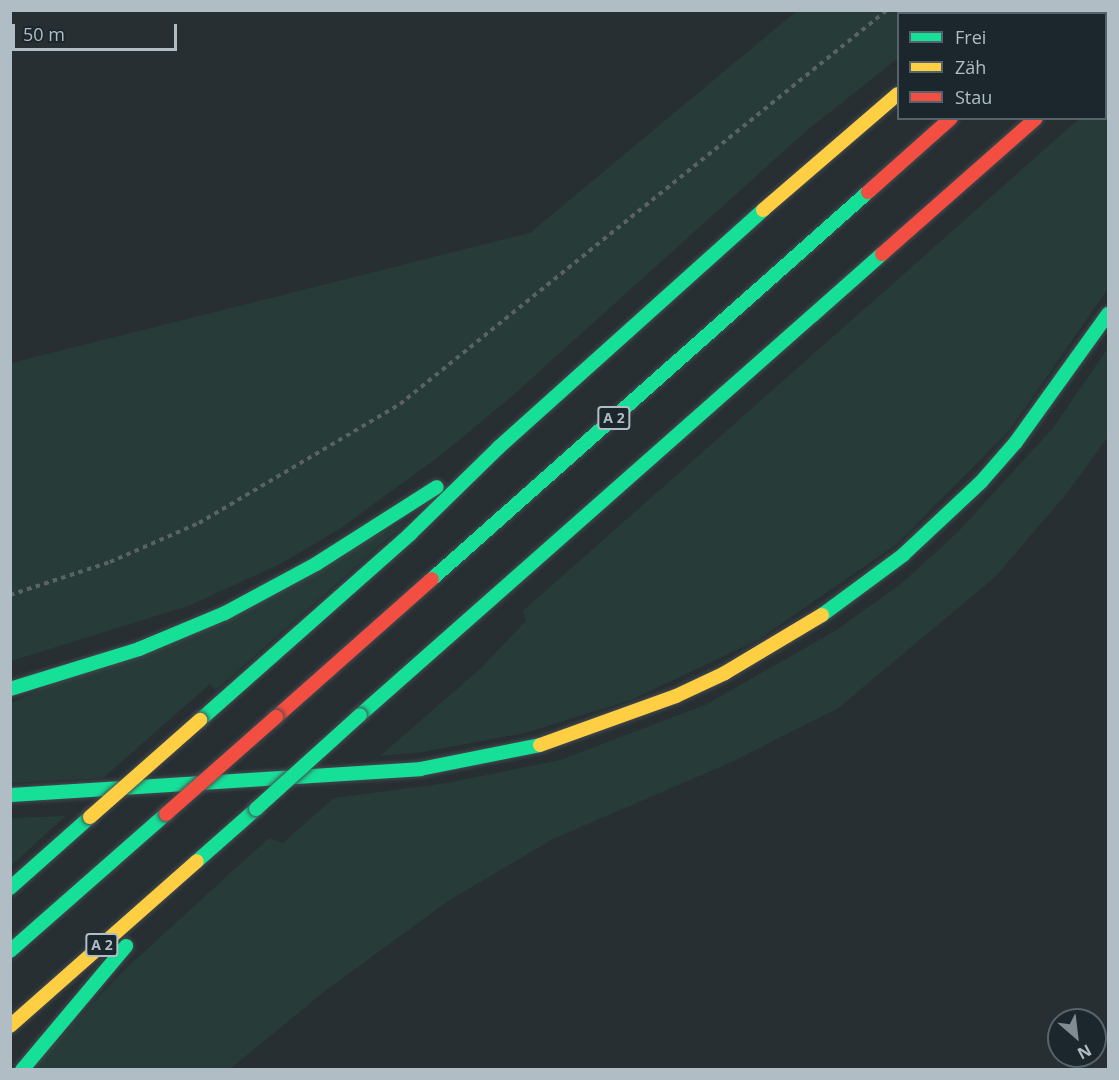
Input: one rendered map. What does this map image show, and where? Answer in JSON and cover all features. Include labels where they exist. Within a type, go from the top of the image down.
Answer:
[{"type":"highway","points":[[10,888],[410,534],[499,447],[745,226],[897,95]]},
{"type":"highway","name":"A 2","points":[[10,951],[949,120]]},
{"type":"highway","name":"A 2","points":[[10,1026],[1033,120]]},
{"type":"highway","points":[[10,795],[420,768],[545,743],[676,696],[790,636],[903,555],[950,512],[1016,442],[1108,314]]},
{"type":"highway","points":[[10,689],[139,649],[234,608],[316,564],[499,447]]},
{"type":"highway","points":[[22,1070],[195,864]]},
{"type":"path","points":[[10,595],[110,562],[199,523],[400,404],[886,10]]},
{"type":"green space","points":[[798,10],[958,11],[897,12],[897,59],[805,132],[512,396],[441,455],[338,530],[278,565],[188,606],[11,661],[11,363],[530,233]]},
{"type":"green space","points":[[1108,92],[1108,289],[1009,431],[897,544],[758,640],[631,700],[525,733],[422,752],[380,756],[480,669],[526,621],[523,611],[1078,120],[1107,120]]},
{"type":"green space","points":[[1108,348],[1108,437],[1066,494],[995,577],[837,709],[734,761],[553,839],[448,901],[325,991],[230,1069],[30,1070],[121,973],[269,838],[283,843],[334,798],[447,783],[560,760],[705,705],[835,631],[901,584],[958,532],[1053,428]]},
{"type":"green space","points":[[409,520],[216,690],[210,684],[103,778],[11,783],[11,703]]},
{"type":"green space","points":[[65,816],[11,866],[11,818]]},
{"type":"traffic: fast","points":[[432,579],[868,192]]},
{"type":"traffic: fast","points":[[200,720],[410,534],[499,447],[763,210]]},
{"type":"traffic: fast","points":[[360,715],[882,254]]},
{"type":"traffic: fast","points":[[822,615],[903,555],[981,482],[1016,442],[1108,314]]},
{"type":"traffic: fast","points":[[10,689],[139,649],[225,613],[316,564],[437,487]]},
{"type":"traffic: fast","points":[[256,809],[360,715]]},
{"type":"traffic: fast","points":[[10,795],[420,769],[540,745]]},
{"type":"traffic: fast","points":[[197,861],[256,809]]},
{"type":"traffic: fast","points":[[10,951],[166,814]]},
{"type":"traffic: fast","points":[[10,888],[90,817]]},
{"type":"traffic: fast","points":[[22,1070],[126,946]]},
{"type":"traffic: slow","points":[[763,210],[897,95]]},
{"type":"traffic: slow","points":[[540,745],[676,696],[725,673],[822,615]]},
{"type":"traffic: slow","points":[[90,817],[200,720]]},
{"type":"traffic: slow","points":[[10,1026],[197,861]]},
{"type":"traffic: jam","points":[[868,192],[949,120]]},
{"type":"traffic: jam","points":[[882,254],[1034,120]]},
{"type":"traffic: jam","points":[[276,717],[432,579]]},
{"type":"traffic: jam","points":[[166,814],[276,717]]}]
